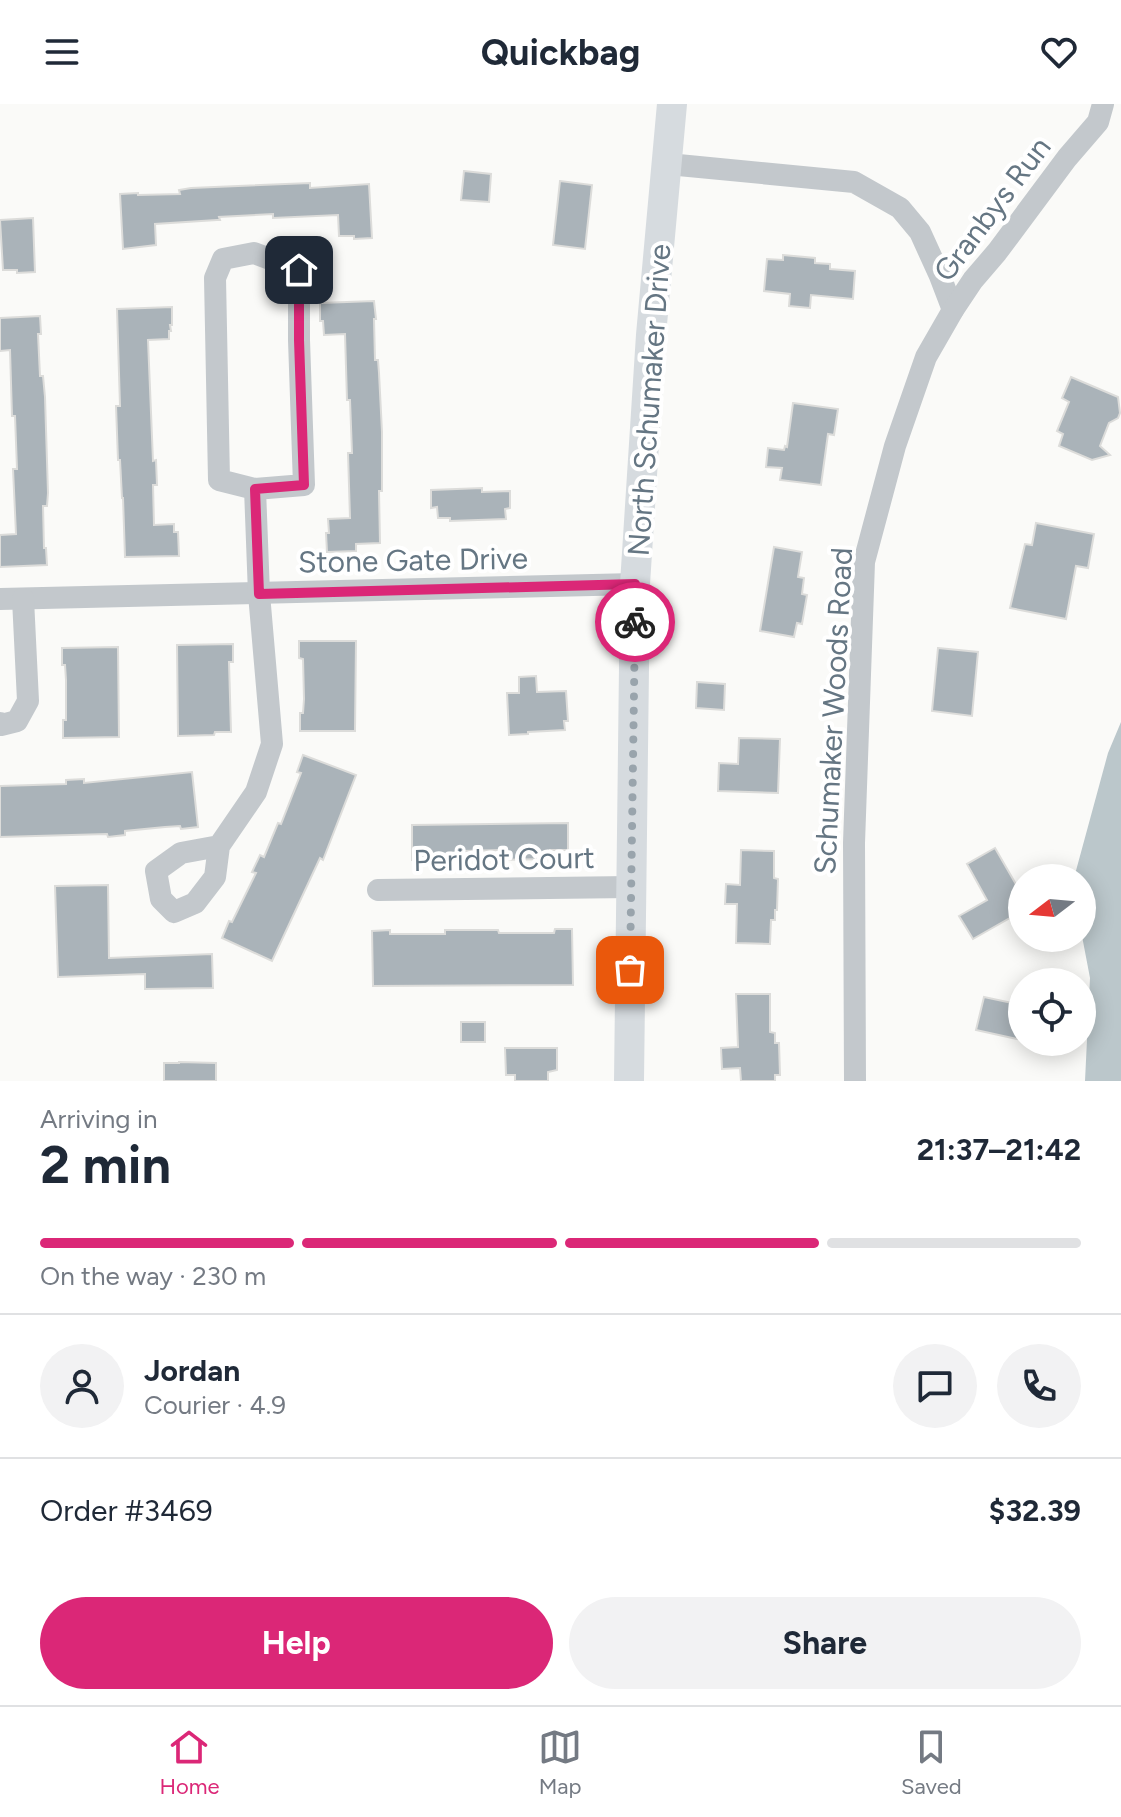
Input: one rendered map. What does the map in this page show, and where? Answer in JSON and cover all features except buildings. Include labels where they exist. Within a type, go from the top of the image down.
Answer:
[{"type":"street","name":"North Schumaker Drive","points":[[629,1081],[635,584],[650,350],[672,104]]},
{"type":"street","name":"Granbys Run","points":[[953,310],[1067,158],[1098,122],[1103,104]]},
{"type":"street","points":[[668,164],[854,182],[900,208],[920,232],[953,310]]},
{"type":"street","points":[[254,253],[299,270],[304,485],[255,489],[219,480],[215,278],[223,259],[254,253]]},
{"type":"street","name":"Schumaker Woods Road","points":[[855,1081],[854,843],[864,562],[895,446],[926,357],[953,310]]},
{"type":"street","points":[[219,846],[256,792],[272,744],[259,594],[255,489]]},
{"type":"street","name":"Stone Gate Drive","points":[[0,599],[635,584]]},
{"type":"street","points":[[0,723],[17,721],[28,701],[23,599]]},
{"type":"street","name":"Peridot Court","points":[[378,890],[631,887]]},
{"type":"shaded area","points":[[1121,722],[1121,1081],[1085,1081],[1086,1056],[1096,1056],[1096,968],[1088,968],[1085,952],[1096,952],[1096,864],[1078,864],[1108,753]]},
{"type":"way so far","points":[[630,970],[635,622]]},
{"type":"route","points":[[299,270],[304,485],[255,489],[259,594],[635,584],[635,622]]}]
